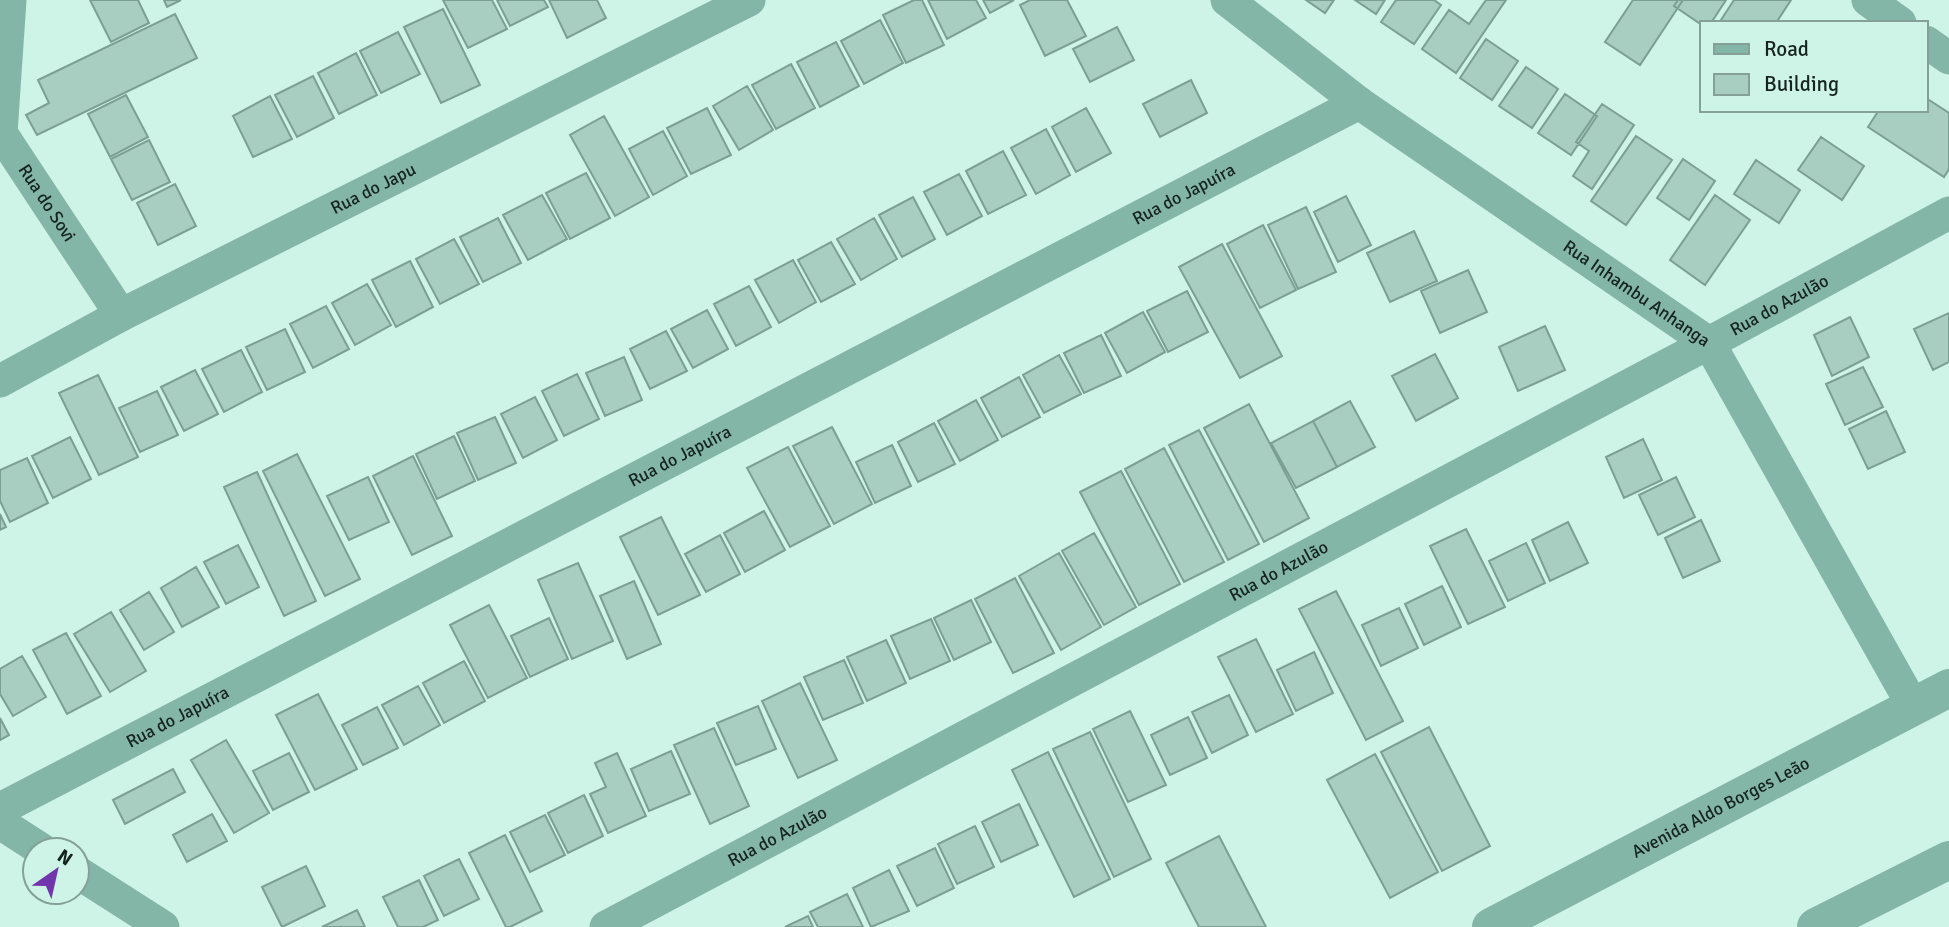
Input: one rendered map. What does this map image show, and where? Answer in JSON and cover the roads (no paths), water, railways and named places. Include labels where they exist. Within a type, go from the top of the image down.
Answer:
[{"type":"street","name":"Rua do Sovi","points":[[10,0],[1,133],[121,315]]},
{"type":"street","name":"Rua do Japu","points":[[0,381],[121,315],[749,0]]},
{"type":"street","name":"Rua Inhambu Anhanga","points":[[1227,0],[1359,103],[1709,343],[1913,706]]},
{"type":"street","points":[[1868,0],[1897,21]]},
{"type":"street","points":[[1928,43],[1949,58]]},
{"type":"street","name":"Rua do Japuíra","points":[[0,809],[1359,103]]},
{"type":"street","name":"Rua do Azulão","points":[[606,927],[1709,343],[1949,213]]},
{"type":"street","name":"Avenida Aldo Borges Leão","points":[[1491,927],[1949,688]]},
{"type":"street","points":[[0,823],[21,836]]},
{"type":"street","points":[[1816,927],[1949,860]]},
{"type":"street","points":[[91,881],[163,927]]}]
